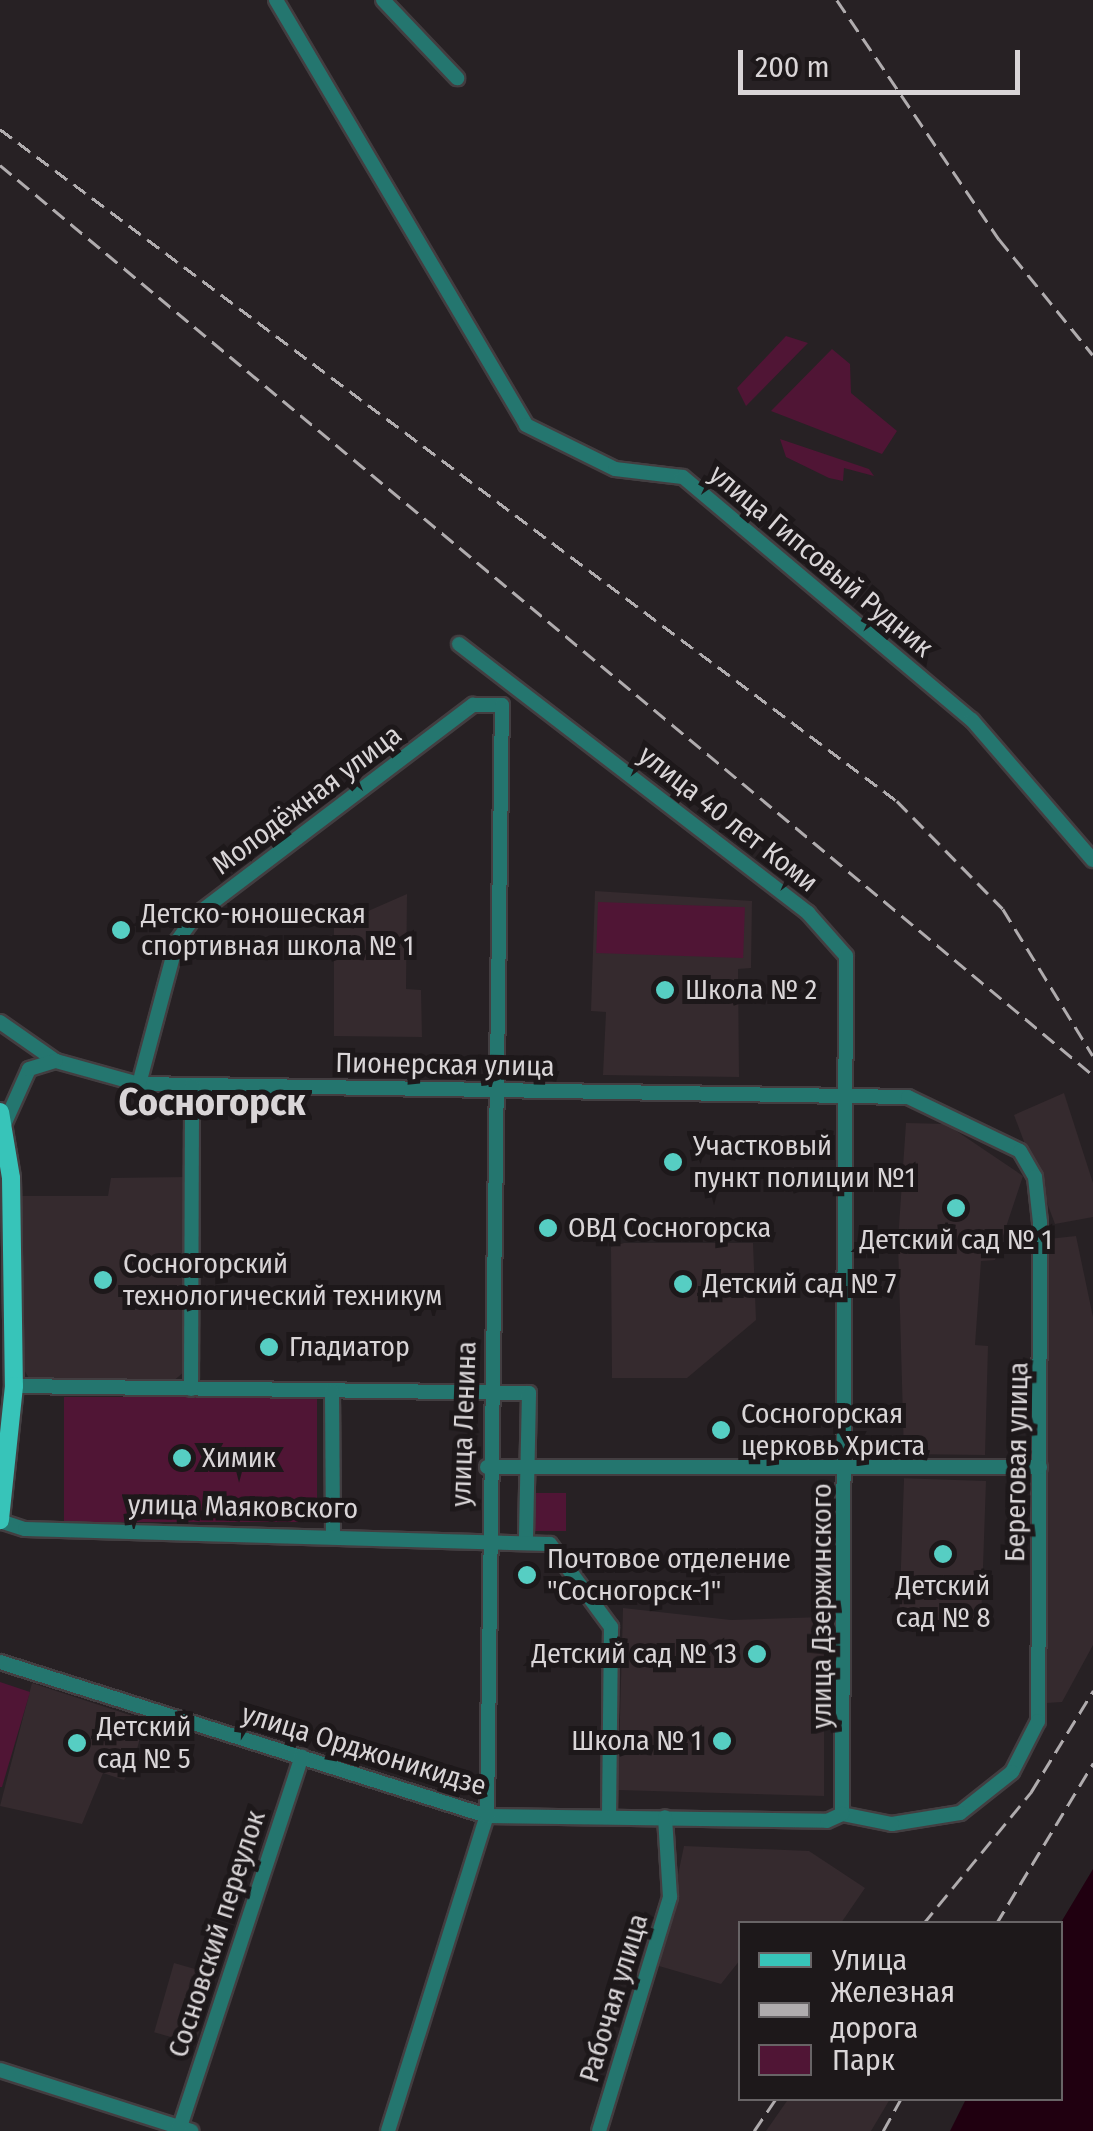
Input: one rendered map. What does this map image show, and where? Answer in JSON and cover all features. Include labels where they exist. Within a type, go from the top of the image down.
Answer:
[{"type":"main road","points":[[0,1520],[14,1386],[2,1119]]},
{"type":"street","name":"улица Гипсовый Рудник","points":[[276,0],[526,425],[615,469],[683,477],[972,720],[1093,860]]},
{"type":"street","points":[[382,0],[457,78]]},
{"type":"street","name":"улица 40 лет Коми","points":[[459,644],[526,690],[808,914],[846,956],[844,1096]]},
{"type":"street","name":"Молодёжная улица","points":[[139,1084],[177,941],[196,914],[472,705],[502,705],[526,690]]},
{"type":"street","name":"улица Ленина","points":[[388,2131],[487,1816],[486,1536],[492,1392],[502,705]]},
{"type":"street","name":"Пионерская улица","points":[[0,1022],[56,1060],[139,1084],[844,1096]]},
{"type":"street","points":[[2,1119],[29,1069],[56,1060]]},
{"type":"street","points":[[191,1389],[192,1086]]},
{"type":"street","name":"Береговая улица","points":[[842,1814],[892,1824],[960,1813],[1026,1750],[1043,1684],[1035,1177],[1020,1151],[973,1121],[908,1097],[844,1096]]},
{"type":"street","name":"улица Дзержинского","points":[[842,1814],[846,1471],[844,1096]]},
{"type":"street","points":[[14,1386],[529,1393],[526,1538],[550,1544],[610,1627],[609,1816]]},
{"type":"street","points":[[332,1391],[333,1534]]},
{"type":"street","points":[[487,1466],[846,1471],[1040,1467]]},
{"type":"street","name":"улица Маяковского","points":[[0,1520],[24,1529],[526,1538]]},
{"type":"street","name":"улица Орджоникидзе","points":[[0,1662],[487,1816],[827,1821],[842,1814]]},
{"type":"street","name":"Сосновский переулок","points":[[186,2129],[302,1757]]},
{"type":"street","name":"Рабочая улица","points":[[599,2131],[670,1897],[665,1818]]},
{"type":"street","points":[[0,2070],[186,2129]]},
{"type":"shaded area","name":"Школа № 2","points":[[595,891],[752,901],[751,968],[738,969],[739,1077],[603,1075],[606,1012],[591,1011]]},
{"type":"shaded area","points":[[407,894],[406,989],[421,990],[422,1037],[334,1036],[334,926]]},
{"type":"shaded area","points":[[1064,1093],[1093,1183],[1093,1217],[1055,1224],[1014,1115]]},
{"type":"shaded area","name":"Детский сад № 1","points":[[906,1123],[946,1124],[1023,1176],[995,1260],[981,1261],[975,1345],[988,1346],[985,1455],[904,1454],[898,1241]]},
{"type":"shaded area","name":"Сосногорский технологический техникум","points":[[188,1177],[185,1371],[171,1383],[30,1380],[20,1363],[20,1196],[108,1196],[111,1178]]},
{"type":"shaded area","points":[[1076,1236],[1093,1317],[1093,1645],[1062,1702],[1046,1703],[1048,1239]]},
{"type":"shaded area","name":"Детский сад № 7","points":[[624,1243],[753,1243],[756,1320],[687,1378],[612,1378],[611,1247]]},
{"type":"shaded area","name":"Детский сад № 8","points":[[904,1478],[986,1481],[981,1624],[899,1621]]},
{"type":"shaded area","name":"Школа № 1","points":[[623,1608],[731,1620],[824,1617],[824,1796],[618,1790]]},
{"type":"shaded area","name":"Детский сад № 5","points":[[32,1683],[145,1720],[132,1767],[124,1780],[103,1773],[82,1824],[0,1806]]},
{"type":"shaded area","points":[[684,1846],[809,1851],[865,1888],[842,1921],[738,1921],[738,1963],[721,1984],[659,1966]]},
{"type":"shaded area","points":[[1093,1869],[1093,2131],[950,2131],[965,2101],[1063,2101],[1062,1921]]},
{"type":"shaded area","points":[[174,1963],[215,1975],[195,2044],[154,2032]]},
{"type":"shaded area","points":[[787,2101],[889,2101],[871,2131],[766,2131]]},
{"type":"green space","points":[[786,336],[808,343],[746,406],[737,388]]},
{"type":"green space","points":[[832,349],[850,364],[851,393],[897,431],[882,454],[771,411]]},
{"type":"green space","points":[[780,439],[869,469],[874,476],[844,468],[843,481],[829,478],[786,457]]},
{"type":"green space","points":[[598,902],[745,907],[743,958],[596,953]]},
{"type":"green space","name":"Химик","points":[[64,1397],[317,1397],[317,1522],[64,1522]]},
{"type":"green space","points":[[530,1493],[566,1493],[566,1531],[530,1531]]},
{"type":"green space","points":[[0,1682],[30,1692],[2,1787],[0,1787]]},
{"type":"railway","points":[[837,0],[999,239],[1093,355]]},
{"type":"railway","points":[[0,129],[897,801],[1003,909],[1093,1056]]},
{"type":"railway","points":[[0,165],[1093,1075]]},
{"type":"railway","points":[[925,1921],[1031,1792],[1093,1691]]},
{"type":"railway","points":[[998,1921],[1093,1763]]},
{"type":"railway","points":[[754,2131],[774,2101]]},
{"type":"railway","points":[[883,2131],[899,2101]]},
{"type":"place","name":"Детско-юношеская спортивная школа № 1","points":[[121,930]]},
{"type":"place","name":"Школа № 2","points":[[665,990]]},
{"type":"place","name":"Участковый пункт полиции №1","points":[[673,1162]]},
{"type":"place","name":"Детский сад № 1","points":[[956,1208]]},
{"type":"place","name":"ОВД Сосногорска","points":[[548,1228]]},
{"type":"place","name":"Сосногорский технологический техникум","points":[[103,1280]]},
{"type":"place","name":"Детский сад № 7","points":[[683,1284]]},
{"type":"place","name":"Гладиатор","points":[[269,1347]]},
{"type":"place","name":"Сосногорская церковь Христа","points":[[721,1430]]},
{"type":"place","name":"Химик","points":[[182,1458]]},
{"type":"place","name":"Детский сад № 8","points":[[943,1554]]},
{"type":"place","name":"Почтовое отделение \"Сосногорск-1\"","points":[[527,1575]]},
{"type":"place","name":"Детский сад № 13","points":[[757,1654]]},
{"type":"place","name":"Школа № 1","points":[[722,1741]]},
{"type":"place","name":"Детский сад № 5","points":[[77,1743]]},
{"type":"district","name":"Сосногорск","points":[[212,1103]]}]
